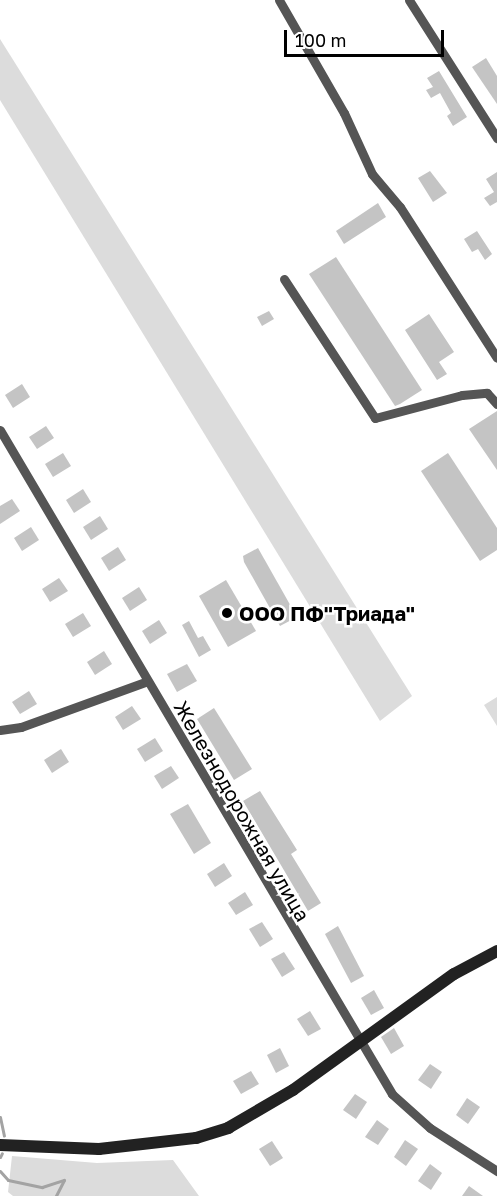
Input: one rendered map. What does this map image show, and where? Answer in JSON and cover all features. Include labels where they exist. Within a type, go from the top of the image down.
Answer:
[{"type":"street","points":[[279,0],[344,113],[372,174],[400,207],[497,358]]},
{"type":"street","points":[[409,0],[497,138]]},
{"type":"street","points":[[284,279],[375,418],[462,396],[487,393],[497,404]]},
{"type":"street","name":"Железнодорожная улица","points":[[0,430],[145,682],[357,1041],[392,1094],[430,1128],[497,1171]]},
{"type":"street","points":[[0,730],[21,727],[145,682]]},
{"type":"street","points":[[0,1145],[99,1149],[196,1138],[228,1128],[293,1090],[357,1041],[453,974],[497,951]]},
{"type":"shaded area","points":[[0,39],[412,696],[380,721],[0,100]]},
{"type":"shaded area","points":[[497,697],[497,726],[484,705]]},
{"type":"shaded area","points":[[12,1156],[97,1163],[173,1160],[199,1196],[13,1196],[8,1192]]},
{"type":"building","points":[[486,58],[497,76],[497,104],[472,67]]},
{"type":"building","points":[[439,71],[467,117],[453,126],[447,116],[451,113],[440,93],[431,98],[426,90],[433,87],[427,78]]},
{"type":"building","points":[[430,171],[447,193],[433,202],[418,178]]},
{"type":"building","points":[[497,172],[497,202],[490,206],[484,198],[494,192],[486,179]]},
{"type":"building","points":[[378,203],[386,217],[344,244],[336,231]]},
{"type":"building","points":[[477,231],[492,254],[485,260],[478,249],[472,252],[464,239]]},
{"type":"building","points":[[336,257],[422,390],[400,404],[395,406],[309,274]]},
{"type":"building","points":[[269,311],[274,319],[262,326],[257,317]]},
{"type":"building","points":[[429,314],[454,352],[439,362],[447,374],[437,380],[405,330]]},
{"type":"building","points":[[22,384],[30,397],[13,408],[5,395]]},
{"type":"building","points":[[497,411],[497,470],[469,429]]},
{"type":"building","points":[[46,426],[54,438],[37,449],[29,437]]},
{"type":"building","points":[[63,453],[71,466],[53,477],[45,464]]},
{"type":"building","points":[[448,453],[497,528],[497,550],[480,561],[421,471]]},
{"type":"building","points":[[83,489],[91,502],[74,513],[66,500]]},
{"type":"building","points":[[12,499],[20,511],[0,524],[0,506]]},
{"type":"building","points":[[100,516],[108,529],[91,540],[83,527]]},
{"type":"building","points":[[31,527],[39,540],[22,551],[14,538]]},
{"type":"building","points":[[118,547],[126,560],[109,571],[101,558]]},
{"type":"building","points":[[258,548],[297,617],[280,626],[244,562],[243,556]]},
{"type":"building","points":[[59,578],[68,591],[50,602],[42,589]]},
{"type":"building","points":[[226,580],[256,631],[228,647],[199,596]]},
{"type":"building","points":[[139,587],[147,600],[130,611],[122,598]]},
{"type":"building","points":[[83,613],[91,626],[73,637],[65,624]]},
{"type":"building","points":[[159,620],[167,633],[150,644],[142,631]]},
{"type":"building","points":[[189,621],[198,638],[203,636],[211,650],[199,657],[182,625]]},
{"type":"building","points":[[104,651],[112,664],[95,675],[87,662]]},
{"type":"building","points":[[187,664],[197,681],[177,692],[167,674]]},
{"type":"building","points":[[29,691],[37,704],[20,714],[12,702]]},
{"type":"building","points":[[132,706],[141,719],[123,730],[115,717]]},
{"type":"building","points":[[214,708],[252,769],[234,780],[197,719]]},
{"type":"building","points":[[155,738],[163,751],[145,762],[137,749]]},
{"type":"building","points":[[61,749],[69,762],[52,773],[44,760]]},
{"type":"building","points":[[171,766],[179,778],[162,789],[154,776]]},
{"type":"building","points":[[260,791],[297,850],[291,854],[321,903],[308,911],[243,801]]},
{"type":"building","points":[[188,804],[211,843],[194,854],[170,814]]},
{"type":"building","points":[[224,863],[232,876],[215,887],[207,874]]},
{"type":"building","points":[[245,892],[253,905],[236,915],[228,903]]},
{"type":"building","points":[[262,922],[273,939],[260,947],[249,929]]},
{"type":"building","points":[[338,926],[364,976],[351,983],[325,934]]},
{"type":"building","points":[[284,952],[295,969],[282,977],[271,959]]},
{"type":"building","points":[[374,990],[384,1008],[371,1015],[361,998]]},
{"type":"building","points":[[310,1011],[321,1029],[308,1036],[297,1019]]},
{"type":"building","points":[[394,1028],[404,1046],[391,1054],[381,1037]]},
{"type":"building","points":[[280,1048],[289,1066],[276,1073],[267,1055]]},
{"type":"building","points":[[430,1064],[442,1072],[431,1089],[418,1080]]},
{"type":"building","points":[[251,1071],[259,1084],[241,1094],[233,1081]]},
{"type":"building","points":[[355,1094],[367,1102],[356,1119],[343,1110]]},
{"type":"building","points":[[467,1098],[480,1107],[468,1124],[456,1115]]},
{"type":"building","points":[[377,1120],[389,1129],[378,1145],[365,1137]]},
{"type":"building","points":[[405,1140],[418,1149],[406,1166],[394,1157]]},
{"type":"building","points":[[272,1141],[283,1158],[270,1166],[259,1149]]},
{"type":"building","points":[[430,1164],[442,1173],[431,1190],[418,1181]]},
{"type":"building","points":[[469,1186],[483,1196],[462,1196]]},
{"type":"waterway","points":[[0,1117],[4,1136]]},
{"type":"waterway","points":[[0,1157],[2,1153]]},
{"type":"waterway","points":[[0,1171],[8,1180],[42,1187],[64,1180],[56,1196]]},
{"type":"place","name":"ООО ПФ\"Триада\"","points":[[227,613]]}]
